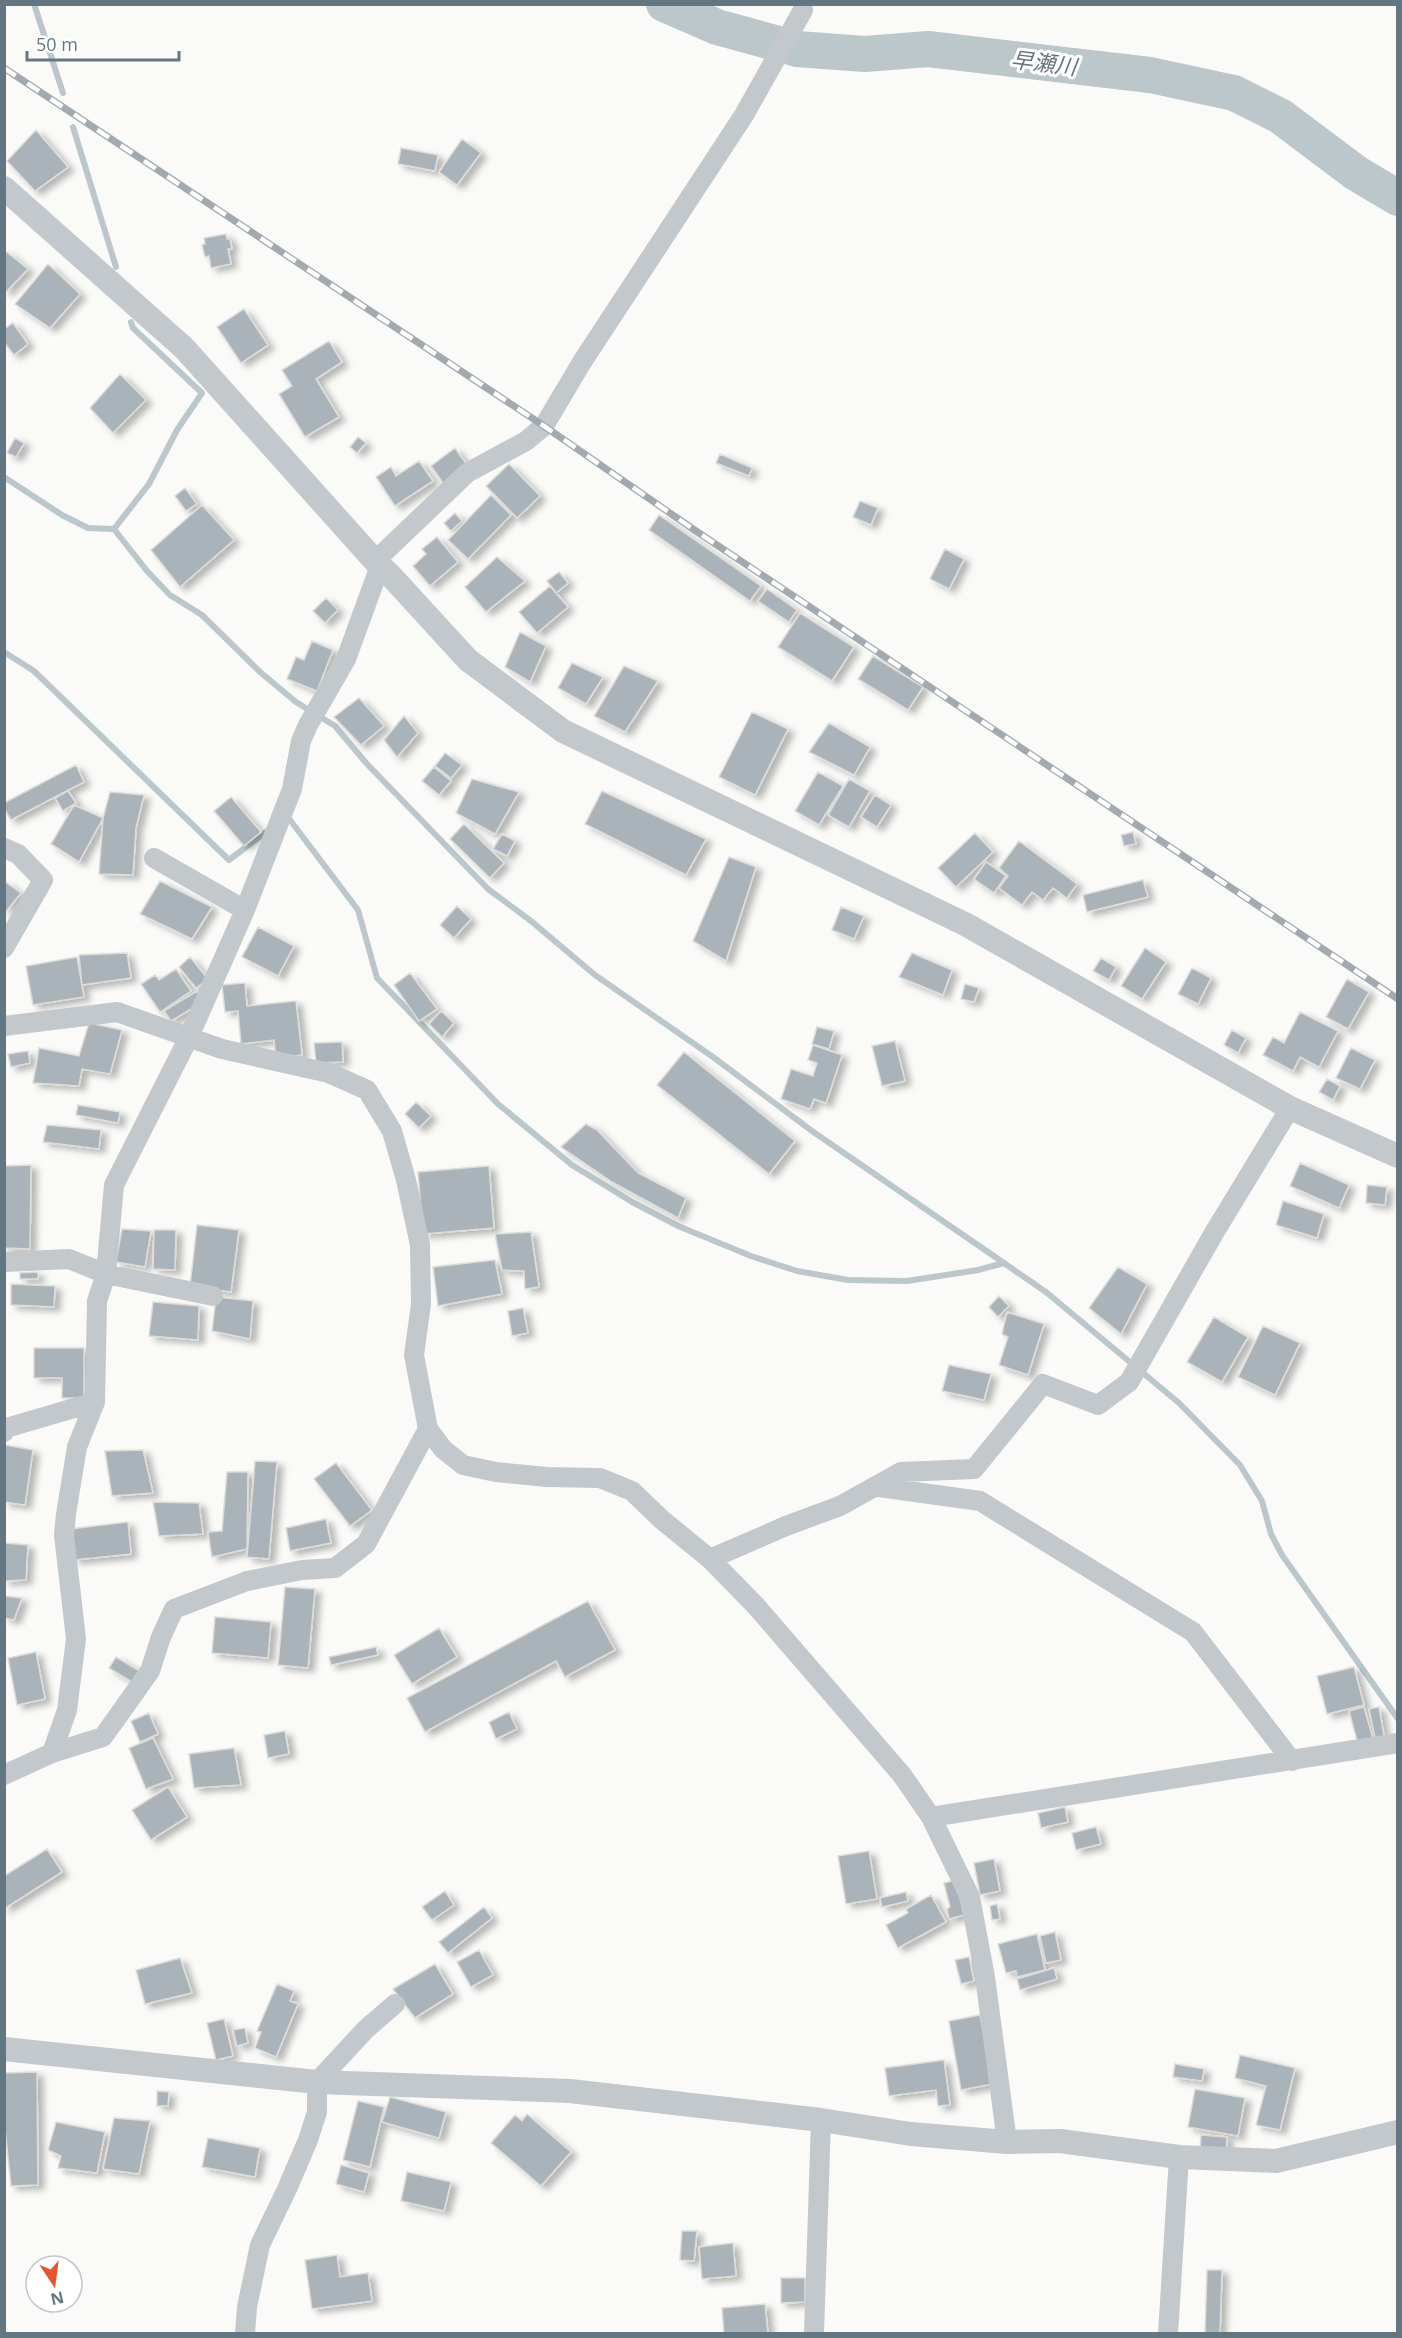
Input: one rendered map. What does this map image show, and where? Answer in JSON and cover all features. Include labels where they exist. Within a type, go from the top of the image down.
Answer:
[{"type":"street","points":[[52,1753],[67,1710],[76,1640],[64,1535],[66,1514],[77,1447],[94,1402],[97,1301],[106,1274],[114,1185],[188,1039],[244,910],[292,789],[301,741],[346,659],[377,564],[467,473],[526,441],[544,426],[582,362],[744,116],[803,10]]},
{"type":"street","points":[[4,188],[184,348],[377,564],[392,576],[468,660],[563,731],[964,924],[1290,1108],[1398,1156]]},
{"type":"street","points":[[4,848],[18,854],[43,880],[4,948]]},
{"type":"street","points":[[154,858],[244,910]]},
{"type":"street","points":[[4,1026],[117,1012],[188,1039],[328,1073],[367,1090],[392,1131],[406,1180],[420,1245],[421,1304],[414,1355],[428,1430],[443,1449],[463,1465],[537,1476],[600,1478],[632,1491],[661,1519],[710,1559],[756,1606],[902,1775],[931,1817],[970,1897],[985,1977],[1007,2142]]},
{"type":"street","points":[[710,1559],[786,1526],[840,1506],[879,1487],[902,1472],[974,1469],[1043,1384],[1098,1405],[1130,1380],[1290,1108]]},
{"type":"street","points":[[4,1262],[69,1259],[106,1274],[213,1296]]},
{"type":"street","points":[[4,1432],[6,1428],[94,1402]]},
{"type":"street","points":[[4,1775],[52,1753],[103,1737],[150,1671],[161,1637],[174,1609],[247,1581],[302,1570],[335,1568],[366,1544],[428,1430]]},
{"type":"street","points":[[879,1487],[980,1501],[1193,1632],[1292,1761]]},
{"type":"street","points":[[931,1817],[1189,1775],[1395,1749]]},
{"type":"street","points":[[244,2334],[247,2307],[260,2245],[308,2140],[316,2112],[317,2082],[366,2029],[395,2004]]},
{"type":"street","points":[[4,2049],[317,2082],[570,2091],[820,2120],[911,2134],[1007,2142],[1060,2141],[1179,2157],[1276,2161],[1398,2133]]},
{"type":"street","points":[[814,2334],[820,2120]]},
{"type":"street","points":[[1168,2334],[1179,2157]]},
{"type":"building","points":[[36,130],[68,167],[35,191],[7,161]]},
{"type":"building","points":[[462,139],[481,153],[457,185],[439,172]]},
{"type":"building","points":[[401,148],[438,155],[435,171],[398,164]]},
{"type":"building","points":[[226,234],[227,239],[230,239],[232,249],[228,249],[231,264],[211,268],[209,256],[205,257],[202,245],[205,244],[204,238]]},
{"type":"building","points":[[4,250],[28,269],[6,292],[4,291]]},
{"type":"building","points":[[48,264],[80,294],[50,328],[15,304]]},
{"type":"building","points":[[244,309],[268,345],[241,363],[217,327]]},
{"type":"building","points":[[13,323],[28,344],[14,355],[4,342],[4,329]]},
{"type":"building","points":[[329,341],[342,362],[316,379],[339,417],[305,437],[279,394],[292,386],[282,370]]},
{"type":"building","points":[[120,374],[146,400],[113,433],[90,408]]},
{"type":"building","points":[[358,437],[366,443],[357,453],[350,447]]},
{"type":"building","points":[[15,438],[24,443],[16,457],[7,453]]},
{"type":"building","points":[[455,448],[467,465],[443,483],[431,466]]},
{"type":"building","points":[[720,454],[752,468],[749,476],[716,463]]},
{"type":"building","points":[[419,461],[433,481],[395,506],[376,477],[391,467],[396,476]]},
{"type":"building","points":[[509,464],[540,496],[517,518],[486,486]]},
{"type":"building","points":[[185,488],[197,504],[186,511],[175,496]]},
{"type":"building","points":[[491,495],[511,515],[468,559],[448,540]]},
{"type":"building","points":[[860,501],[878,508],[871,525],[853,517]]},
{"type":"building","points":[[202,505],[234,540],[180,587],[151,550]]},
{"type":"building","points":[[455,513],[462,521],[451,531],[444,523]]},
{"type":"building","points":[[659,515],[761,586],[750,601],[649,530]]},
{"type":"building","points":[[437,537],[458,562],[430,586],[413,566],[426,554],[422,549]]},
{"type":"building","points":[[945,549],[964,559],[949,589],[930,579]]},
{"type":"building","points":[[497,557],[525,581],[486,612],[465,587]]},
{"type":"building","points":[[559,572],[568,583],[556,593],[547,581]]},
{"type":"building","points":[[550,586],[568,607],[537,633],[519,612]]},
{"type":"building","points":[[767,589],[797,610],[789,622],[758,601]]},
{"type":"building","points":[[326,598],[338,610],[325,623],[313,611]]},
{"type":"building","points":[[800,613],[854,647],[832,681],[778,647]]},
{"type":"building","points":[[520,632],[546,646],[530,682],[505,667]]},
{"type":"building","points":[[312,641],[333,650],[317,691],[287,679],[296,657],[304,660]]},
{"type":"building","points":[[873,656],[923,687],[908,710],[858,679]]},
{"type":"building","points":[[572,663],[603,677],[586,704],[558,688]]},
{"type":"building","points":[[624,666],[658,681],[625,732],[594,716]]},
{"type":"building","points":[[359,698],[384,726],[361,745],[334,717]]},
{"type":"building","points":[[752,712],[788,729],[755,795],[719,777]]},
{"type":"building","points":[[404,716],[418,733],[397,757],[384,740]]},
{"type":"building","points":[[829,723],[870,747],[854,775],[809,752]]},
{"type":"building","points":[[445,753],[462,765],[451,778],[435,766]]},
{"type":"building","points":[[76,765],[84,782],[11,820],[4,808],[4,803]]},
{"type":"building","points":[[434,767],[451,781],[439,795],[422,781]]},
{"type":"building","points":[[818,772],[843,786],[819,825],[795,811]]},
{"type":"building","points":[[472,779],[519,792],[495,834],[456,813]]},
{"type":"building","points":[[849,779],[870,791],[849,827],[828,815]]},
{"type":"building","points":[[68,791],[76,803],[63,811],[55,798]]},
{"type":"building","points":[[602,791],[706,839],[686,875],[585,824]]},
{"type":"building","points":[[110,792],[144,795],[136,828],[133,875],[99,874],[103,818]]},
{"type":"building","points":[[875,795],[891,805],[877,827],[861,817]]},
{"type":"building","points":[[231,797],[261,832],[244,846],[214,811]]},
{"type":"building","points":[[74,805],[103,818],[79,862],[51,844]]},
{"type":"building","points":[[464,824],[504,863],[490,878],[450,839]]},
{"type":"building","points":[[1133,832],[1136,844],[1124,846],[1121,835]]},
{"type":"building","points":[[975,833],[993,852],[956,887],[938,868]]},
{"type":"building","points":[[502,834],[515,841],[507,856],[493,849]]},
{"type":"building","points":[[1019,841],[1077,884],[1067,898],[1053,888],[1043,900],[1032,892],[1022,905],[999,888],[1008,876],[999,868]]},
{"type":"building","points":[[729,857],[756,867],[726,961],[693,941]]},
{"type":"building","points":[[986,862],[1006,876],[994,893],[974,879]]},
{"type":"building","points":[[1143,880],[1148,897],[1087,912],[1083,895]]},
{"type":"building","points":[[4,881],[21,893],[4,914]]},
{"type":"building","points":[[160,881],[212,907],[192,939],[140,914]]},
{"type":"building","points":[[457,906],[471,919],[454,938],[440,925]]},
{"type":"building","points":[[841,907],[864,916],[854,939],[832,930]]},
{"type":"building","points":[[258,927],[294,946],[278,976],[242,957]]},
{"type":"building","points":[[1145,948],[1166,962],[1142,999],[1121,986]]},
{"type":"building","points":[[127,953],[131,978],[82,985],[79,955]]},
{"type":"building","points":[[912,953],[952,970],[943,995],[899,977]]},
{"type":"building","points":[[77,957],[84,997],[33,1005],[26,966]]},
{"type":"building","points":[[190,957],[208,979],[196,988],[179,967]]},
{"type":"building","points":[[1101,958],[1116,967],[1109,980],[1093,971]]},
{"type":"building","points":[[1192,968],[1211,978],[1198,1004],[1178,994]]},
{"type":"building","points":[[176,969],[191,991],[160,1012],[141,984],[155,975],[159,980]]},
{"type":"building","points":[[410,973],[437,1009],[419,1021],[394,985]]},
{"type":"building","points":[[1347,979],[1369,992],[1348,1029],[1326,1017]]},
{"type":"building","points":[[245,983],[247,1006],[296,1001],[302,1055],[276,1058],[274,1040],[241,1044],[238,1011],[225,1012],[222,985]]},
{"type":"building","points":[[965,984],[979,988],[974,1002],[961,999]]},
{"type":"building","points":[[197,991],[203,1002],[171,1021],[164,1011]]},
{"type":"building","points":[[441,1011],[454,1023],[442,1037],[429,1024]]},
{"type":"building","points":[[1300,1012],[1338,1031],[1319,1067],[1300,1057],[1293,1071],[1263,1055],[1273,1037],[1284,1043]]},
{"type":"building","points":[[89,1023],[122,1030],[110,1074],[82,1069],[79,1086],[33,1083],[39,1048],[79,1056]]},
{"type":"building","points":[[817,1027],[834,1031],[829,1049],[812,1044]]},
{"type":"building","points":[[1232,1030],[1246,1038],[1238,1053],[1224,1045]]},
{"type":"building","points":[[895,1041],[905,1081],[882,1086],[872,1046]]},
{"type":"building","points":[[342,1042],[343,1062],[316,1063],[314,1043]]},
{"type":"building","points":[[813,1045],[842,1055],[826,1103],[814,1099],[810,1109],[781,1099],[791,1069],[813,1076],[817,1063],[808,1060]]},
{"type":"building","points":[[1351,1048],[1375,1060],[1360,1089],[1336,1078]]},
{"type":"building","points":[[28,1051],[30,1063],[11,1067],[8,1054]]},
{"type":"building","points":[[684,1052],[795,1141],[769,1174],[657,1085]]},
{"type":"building","points":[[1327,1079],[1340,1086],[1333,1100],[1319,1092]]},
{"type":"building","points":[[416,1102],[431,1116],[419,1128],[405,1114]]},
{"type":"building","points":[[78,1105],[120,1112],[118,1123],[76,1115]]},
{"type":"building","points":[[586,1124],[597,1130],[638,1173],[686,1198],[678,1218],[612,1182],[561,1147]]},
{"type":"building","points":[[47,1125],[101,1130],[99,1149],[43,1142]]},
{"type":"building","points":[[1300,1163],[1349,1185],[1339,1208],[1290,1186]]},
{"type":"building","points":[[31,1165],[30,1249],[4,1248],[4,1166]]},
{"type":"building","points":[[489,1166],[494,1228],[423,1234],[418,1172]]},
{"type":"building","points":[[1367,1185],[1387,1187],[1385,1205],[1366,1203]]},
{"type":"building","points":[[1283,1201],[1324,1214],[1317,1238],[1276,1225]]},
{"type":"building","points":[[197,1225],[239,1230],[231,1292],[190,1286]]},
{"type":"building","points":[[122,1229],[151,1231],[145,1267],[116,1262]]},
{"type":"building","points":[[154,1230],[176,1230],[175,1270],[153,1269]]},
{"type":"building","points":[[531,1232],[539,1287],[525,1289],[524,1271],[502,1270],[495,1234]]},
{"type":"building","points":[[495,1260],[502,1294],[438,1306],[433,1267]]},
{"type":"building","points":[[1118,1267],[1147,1284],[1121,1334],[1089,1308]]},
{"type":"building","points":[[38,1272],[38,1279],[20,1279],[20,1273]]},
{"type":"building","points":[[11,1284],[55,1286],[54,1307],[11,1305]]},
{"type":"building","points":[[999,1296],[1009,1306],[998,1317],[989,1307]]},
{"type":"building","points":[[216,1297],[253,1301],[250,1339],[212,1331]]},
{"type":"building","points":[[153,1302],[199,1306],[198,1340],[149,1336]]},
{"type":"building","points":[[523,1308],[528,1333],[512,1336],[508,1311]]},
{"type":"building","points":[[1007,1312],[1044,1324],[1028,1375],[999,1365],[1008,1337],[1002,1334]]},
{"type":"building","points":[[1214,1317],[1248,1337],[1222,1382],[1187,1362]]},
{"type":"building","points":[[1263,1326],[1300,1343],[1275,1395],[1238,1377]]},
{"type":"building","points":[[34,1348],[84,1348],[84,1398],[62,1398],[62,1378],[34,1378]]},
{"type":"building","points":[[949,1365],[991,1374],[984,1400],[942,1391]]},
{"type":"building","points":[[5,1445],[33,1450],[25,1505],[4,1502]]},
{"type":"building","points":[[143,1450],[153,1493],[112,1496],[105,1451]]},
{"type":"building","points":[[255,1461],[277,1462],[269,1559],[247,1557]]},
{"type":"building","points":[[336,1463],[372,1510],[350,1526],[314,1479]]},
{"type":"building","points":[[227,1472],[248,1472],[247,1549],[212,1557],[208,1532],[222,1531]]},
{"type":"building","points":[[153,1502],[199,1503],[203,1534],[159,1536]]},
{"type":"building","points":[[326,1519],[331,1543],[290,1551],[286,1528]]},
{"type":"building","points":[[128,1522],[131,1554],[74,1560],[70,1529]]},
{"type":"building","points":[[4,1543],[28,1545],[26,1580],[4,1581]]},
{"type":"building","points":[[285,1587],[315,1589],[308,1668],[278,1665]]},
{"type":"building","points":[[4,1596],[22,1598],[14,1620],[4,1618]]},
{"type":"building","points":[[588,1601],[615,1650],[565,1677],[556,1661],[425,1732],[407,1698]]},
{"type":"building","points":[[215,1617],[271,1622],[268,1658],[212,1653]]},
{"type":"building","points":[[439,1628],[457,1657],[412,1684],[394,1655]]},
{"type":"building","points":[[376,1647],[378,1655],[331,1665],[329,1657]]},
{"type":"building","points":[[36,1652],[45,1699],[17,1705],[8,1658]]},
{"type":"building","points":[[116,1657],[143,1673],[135,1684],[109,1668]]},
{"type":"building","points":[[1354,1667],[1364,1705],[1327,1714],[1317,1676]]},
{"type":"building","points":[[1364,1707],[1373,1739],[1358,1744],[1349,1711]]},
{"type":"building","points":[[1379,1707],[1384,1736],[1375,1738],[1369,1709]]},
{"type":"building","points":[[509,1712],[517,1729],[496,1739],[489,1722]]},
{"type":"building","points":[[149,1713],[158,1734],[140,1742],[131,1721]]},
{"type":"building","points":[[285,1731],[289,1754],[268,1758],[264,1735]]},
{"type":"building","points":[[153,1738],[173,1779],[146,1789],[129,1748]]},
{"type":"building","points":[[234,1748],[241,1785],[194,1788],[189,1754]]},
{"type":"building","points":[[168,1787],[187,1817],[151,1840],[132,1810]]},
{"type":"building","points":[[1065,1807],[1068,1822],[1041,1828],[1038,1813]]},
{"type":"building","points":[[1096,1827],[1101,1844],[1076,1850],[1072,1833]]},
{"type":"building","points":[[47,1849],[62,1872],[4,1909],[4,1876]]},
{"type":"building","points":[[869,1851],[877,1899],[846,1904],[838,1856]]},
{"type":"building","points":[[994,1859],[1000,1891],[980,1895],[974,1863]]},
{"type":"building","points":[[956,1880],[964,1915],[949,1919],[947,1909],[950,1907],[944,1883]]},
{"type":"building","points":[[445,1891],[454,1905],[432,1920],[422,1907]]},
{"type":"building","points":[[906,1892],[908,1901],[882,1907],[880,1898]]},
{"type":"building","points":[[931,1895],[946,1922],[898,1948],[886,1925],[908,1913],[906,1909]]},
{"type":"building","points":[[997,1904],[1000,1919],[992,1920],[990,1906]]},
{"type":"building","points":[[484,1907],[492,1918],[448,1953],[439,1942]]},
{"type":"building","points":[[1055,1932],[1061,1960],[1046,1963],[1040,1936]]},
{"type":"building","points":[[1037,1934],[1045,1970],[1017,1977],[1016,1971],[1006,1973],[998,1944]]},
{"type":"building","points":[[479,1950],[493,1975],[471,1987],[457,1962]]},
{"type":"building","points":[[969,1957],[974,1981],[961,1984],[955,1960]]},
{"type":"building","points":[[180,1958],[192,1993],[145,2004],[136,1970]]},
{"type":"building","points":[[435,1964],[453,1994],[415,2018],[393,1989]]},
{"type":"building","points":[[1054,1968],[1057,1979],[1020,1990],[1017,1979]]},
{"type":"building","points":[[277,1984],[294,1991],[290,2001],[298,2004],[276,2057],[255,2048],[261,2032],[257,2031]]},
{"type":"building","points":[[980,2015],[993,2084],[961,2090],[949,2021]]},
{"type":"building","points":[[224,2019],[233,2056],[216,2060],[207,2023]]},
{"type":"building","points":[[245,2028],[248,2043],[237,2046],[233,2030]]},
{"type":"building","points":[[1240,2055],[1295,2068],[1280,2130],[1256,2125],[1266,2086],[1235,2078]]},
{"type":"building","points":[[944,2060],[950,2105],[938,2106],[936,2090],[889,2096],[885,2068]]},
{"type":"building","points":[[1175,2064],[1204,2069],[1202,2081],[1173,2077]]},
{"type":"building","points":[[37,2072],[38,2185],[11,2186],[4,2119],[4,2073]]},
{"type":"building","points":[[1195,2089],[1245,2098],[1238,2136],[1188,2127]]},
{"type":"building","points":[[157,2091],[169,2092],[168,2106],[157,2106]]},
{"type":"building","points":[[390,2097],[446,2112],[439,2138],[382,2122]]},
{"type":"building","points":[[358,2101],[384,2107],[370,2167],[343,2160]]},
{"type":"building","points":[[527,2114],[571,2152],[541,2186],[491,2143],[515,2115],[522,2121]]},
{"type":"building","points":[[114,2118],[150,2121],[139,2174],[103,2169]]},
{"type":"building","points":[[56,2122],[105,2132],[97,2173],[58,2168],[61,2156],[48,2150]]},
{"type":"building","points":[[1201,2135],[1227,2137],[1226,2153],[1200,2151]]},
{"type":"building","points":[[208,2138],[260,2148],[255,2177],[202,2167]]},
{"type":"building","points":[[341,2165],[369,2173],[364,2192],[336,2184]]},
{"type":"building","points":[[407,2172],[451,2182],[444,2211],[401,2201]]},
{"type":"building","points":[[682,2231],[697,2231],[694,2261],[680,2260]]},
{"type":"building","points":[[733,2243],[736,2276],[702,2279],[699,2247]]},
{"type":"building","points":[[337,2255],[340,2277],[368,2273],[372,2301],[312,2309],[305,2260]]},
{"type":"building","points":[[1207,2270],[1222,2270],[1220,2334],[1205,2334]]},
{"type":"building","points":[[781,2278],[805,2278],[805,2302],[781,2303]]},
{"type":"building","points":[[765,2304],[768,2334],[724,2334],[722,2308]]},
{"type":"waterway","points":[[34,4],[63,93]]},
{"type":"waterway","name":"早瀬川","points":[[664,4],[717,27],[797,49],[865,54],[928,49],[1150,75],[1234,93],[1280,116],[1356,173],[1398,198]]},
{"type":"waterway","points":[[73,127],[116,267]]},
{"type":"waterway","points":[[114,529],[149,484],[177,430],[202,393],[133,328],[131,322]]},
{"type":"waterway","points":[[4,477],[62,515],[88,528],[114,529],[147,571],[170,595],[202,615],[260,672],[296,702],[335,726],[367,764],[488,889],[531,921],[595,975],[713,1057],[812,1131],[1046,1292],[1179,1403],[1240,1465],[1262,1501],[1271,1534],[1282,1555],[1398,1719]]},
{"type":"waterway","points":[[4,652],[34,671],[229,860],[270,829]]},
{"type":"waterway","points":[[285,817],[287,816],[358,910],[377,978],[498,1104],[572,1165],[632,1202],[678,1226],[751,1256],[797,1271],[848,1280],[907,1281],[978,1270],[1004,1263]]},
{"type":"railway","points":[[4,68],[544,426],[696,531],[1398,999]]}]
